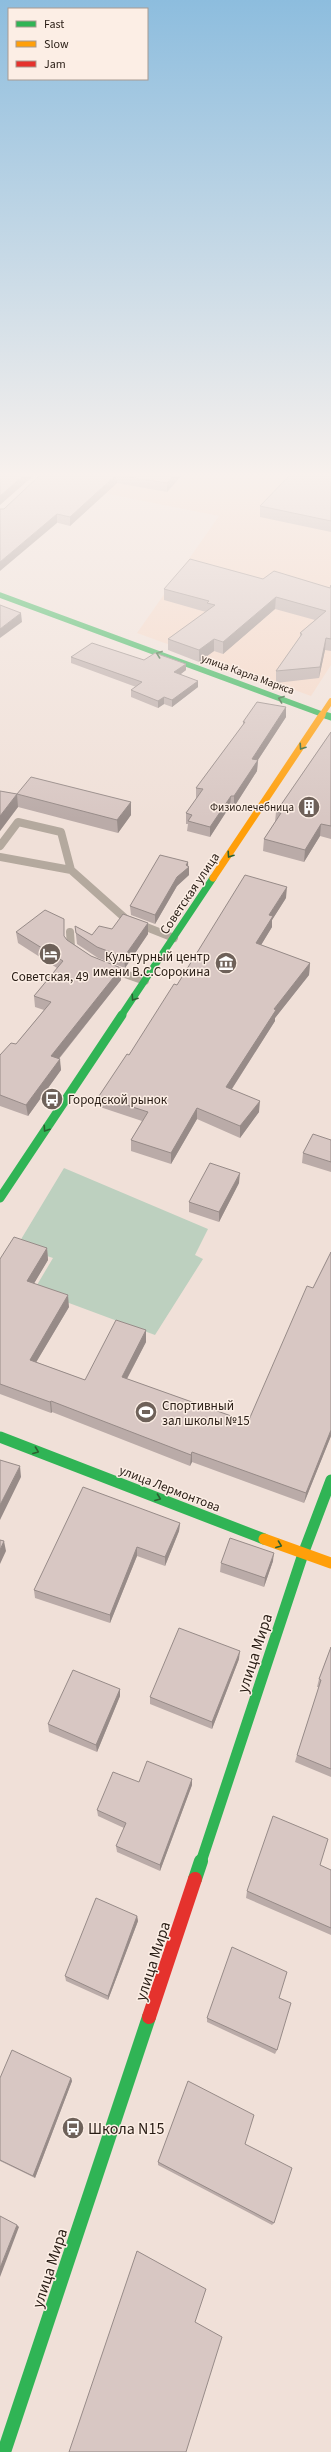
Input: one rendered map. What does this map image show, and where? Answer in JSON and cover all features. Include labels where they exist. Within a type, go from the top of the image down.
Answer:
[{"type":"main road","name":"улица Карла Маркса","points":[[0,595],[327,716]]},
{"type":"main road","name":"Советская улица","points":[[0,1198],[145,980],[327,716],[331,701]]},
{"type":"main road","name":"улица Лермонтова","points":[[0,1436],[303,1554],[331,1563]]},
{"type":"main road","name":"улица Мира","points":[[4,2452],[303,1554],[331,1480]]},
{"type":"lane","points":[[0,846],[18,822],[60,832],[71,870]]},
{"type":"lane","points":[[0,857],[71,870],[126,919],[174,938]]},
{"type":"lane","points":[[70,932],[71,947],[89,959]]},
{"type":"lane","points":[[102,965],[145,980]]},
{"type":"shaded area","points":[[167,590],[331,590],[331,665],[311,696],[137,633]]},
{"type":"green space","points":[[64,1168],[208,1229],[195,1255],[203,1259],[155,1335],[34,1290],[53,1258],[17,1246]]},
{"type":"building","points":[[169,590],[331,590],[331,639],[326,638],[320,667],[276,671],[302,634],[300,633],[326,611],[276,597],[223,642],[214,639],[199,650],[168,639],[215,605],[207,603],[209,601]]},
{"type":"building","points":[[0,605],[21,613],[0,629]]},
{"type":"building","points":[[92,643],[144,660],[155,653],[186,664],[174,672],[198,681],[172,700],[164,697],[158,701],[131,690],[142,682],[71,657]]},
{"type":"building","points":[[257,702],[286,707],[252,759],[258,760],[234,796],[231,796],[210,827],[188,821],[192,815],[186,813],[203,789],[196,788],[245,722],[243,722]]},
{"type":"building","points":[[331,732],[331,826],[321,824],[305,850],[264,839],[281,813],[276,812]]},
{"type":"building","points":[[31,777],[131,802],[117,820],[17,794]]},
{"type":"building","points":[[0,791],[17,794],[0,816]]},
{"type":"building","points":[[160,855],[188,862],[186,865],[189,867],[177,877],[155,915],[130,906]]},
{"type":"building","points":[[245,875],[287,887],[269,915],[273,916],[256,943],[310,963],[274,1009],[276,1010],[226,1087],[260,1101],[240,1126],[197,1108],[171,1153],[131,1140],[148,1112],[99,1096],[127,1054],[129,1055],[174,984],[177,985]]},
{"type":"building","points":[[45,910],[64,919],[64,936],[67,940],[91,956],[121,968],[51,1056],[60,1059],[26,1105],[0,1095],[0,1055],[11,1043],[16,1044],[51,1002],[34,996],[63,961],[16,932]]},
{"type":"building","points":[[123,914],[148,923],[124,957],[97,947],[76,933],[75,926],[92,935],[99,926],[112,929]]},
{"type":"building","points":[[313,1134],[331,1140],[331,1162],[303,1153]]},
{"type":"building","points":[[210,1163],[240,1173],[219,1212],[189,1202]]},
{"type":"building","points":[[14,1237],[47,1248],[27,1281],[68,1295],[30,1360],[85,1380],[116,1320],[146,1330],[122,1377],[248,1422],[307,1286],[313,1288],[331,1252],[331,1430],[306,1493],[192,1452],[191,1455],[51,1401],[50,1402],[0,1384],[0,1259]]},
{"type":"building","points":[[0,1460],[20,1466],[0,1505]]},
{"type":"building","points":[[83,1487],[180,1523],[165,1557],[137,1547],[110,1615],[34,1590]]},
{"type":"building","points":[[230,1538],[274,1553],[265,1578],[221,1563]]},
{"type":"building","points":[[0,1540],[4,1541],[0,1550]]},
{"type":"building","points":[[179,1628],[240,1651],[212,1722],[150,1697]]},
{"type":"building","points":[[331,1647],[331,1769],[297,1755],[321,1680],[319,1679]]},
{"type":"building","points":[[73,1670],[120,1689],[96,1745],[48,1724]]},
{"type":"building","points":[[147,1761],[192,1779],[160,1865],[116,1846],[126,1823],[97,1810],[113,1772],[139,1782]]},
{"type":"building","points":[[273,1816],[328,1839],[320,1865],[331,1870],[331,1928],[247,1891]]},
{"type":"building","points":[[96,1898],[137,1916],[108,1996],[65,1976]]},
{"type":"building","points":[[232,1947],[287,1972],[279,1998],[291,2003],[277,2050],[207,2018]]},
{"type":"building","points":[[12,2050],[71,2078],[33,2176],[0,2160],[0,2078]]},
{"type":"building","points":[[188,2081],[254,2115],[245,2144],[292,2168],[274,2223],[158,2162]]},
{"type":"building","points":[[0,2216],[17,2225],[0,2268]]},
{"type":"building","points":[[137,2251],[206,2289],[195,2322],[222,2337],[186,2452],[69,2452]]},
{"type":"traffic: fast","points":[[0,595],[331,717]]},
{"type":"traffic: fast","points":[[0,1198],[213,878]]},
{"type":"traffic: fast","points":[[0,1437],[264,1539]]},
{"type":"traffic: fast","points":[[195,1879],[303,1554],[331,1480]]},
{"type":"traffic: fast","points":[[4,2452],[149,2017]]},
{"type":"traffic: slow","points":[[213,878],[331,701]]},
{"type":"traffic: slow","points":[[264,1539],[331,1563]]},
{"type":"traffic: jam","points":[[149,2017],[195,1879]]},
{"type":"place","name":"Физиолечебница","points":[[309,807]]},
{"type":"place","name":"Советская, 49","points":[[50,954]]},
{"type":"place","name":"Культурный центр имени В.С.Сорокина","points":[[226,963]]},
{"type":"place","name":"Городской рынок","points":[[52,1099]]},
{"type":"place","name":"Спортивный зал школы №15","points":[[146,1412]]},
{"type":"place","name":"Школа N15","points":[[73,2128]]}]
